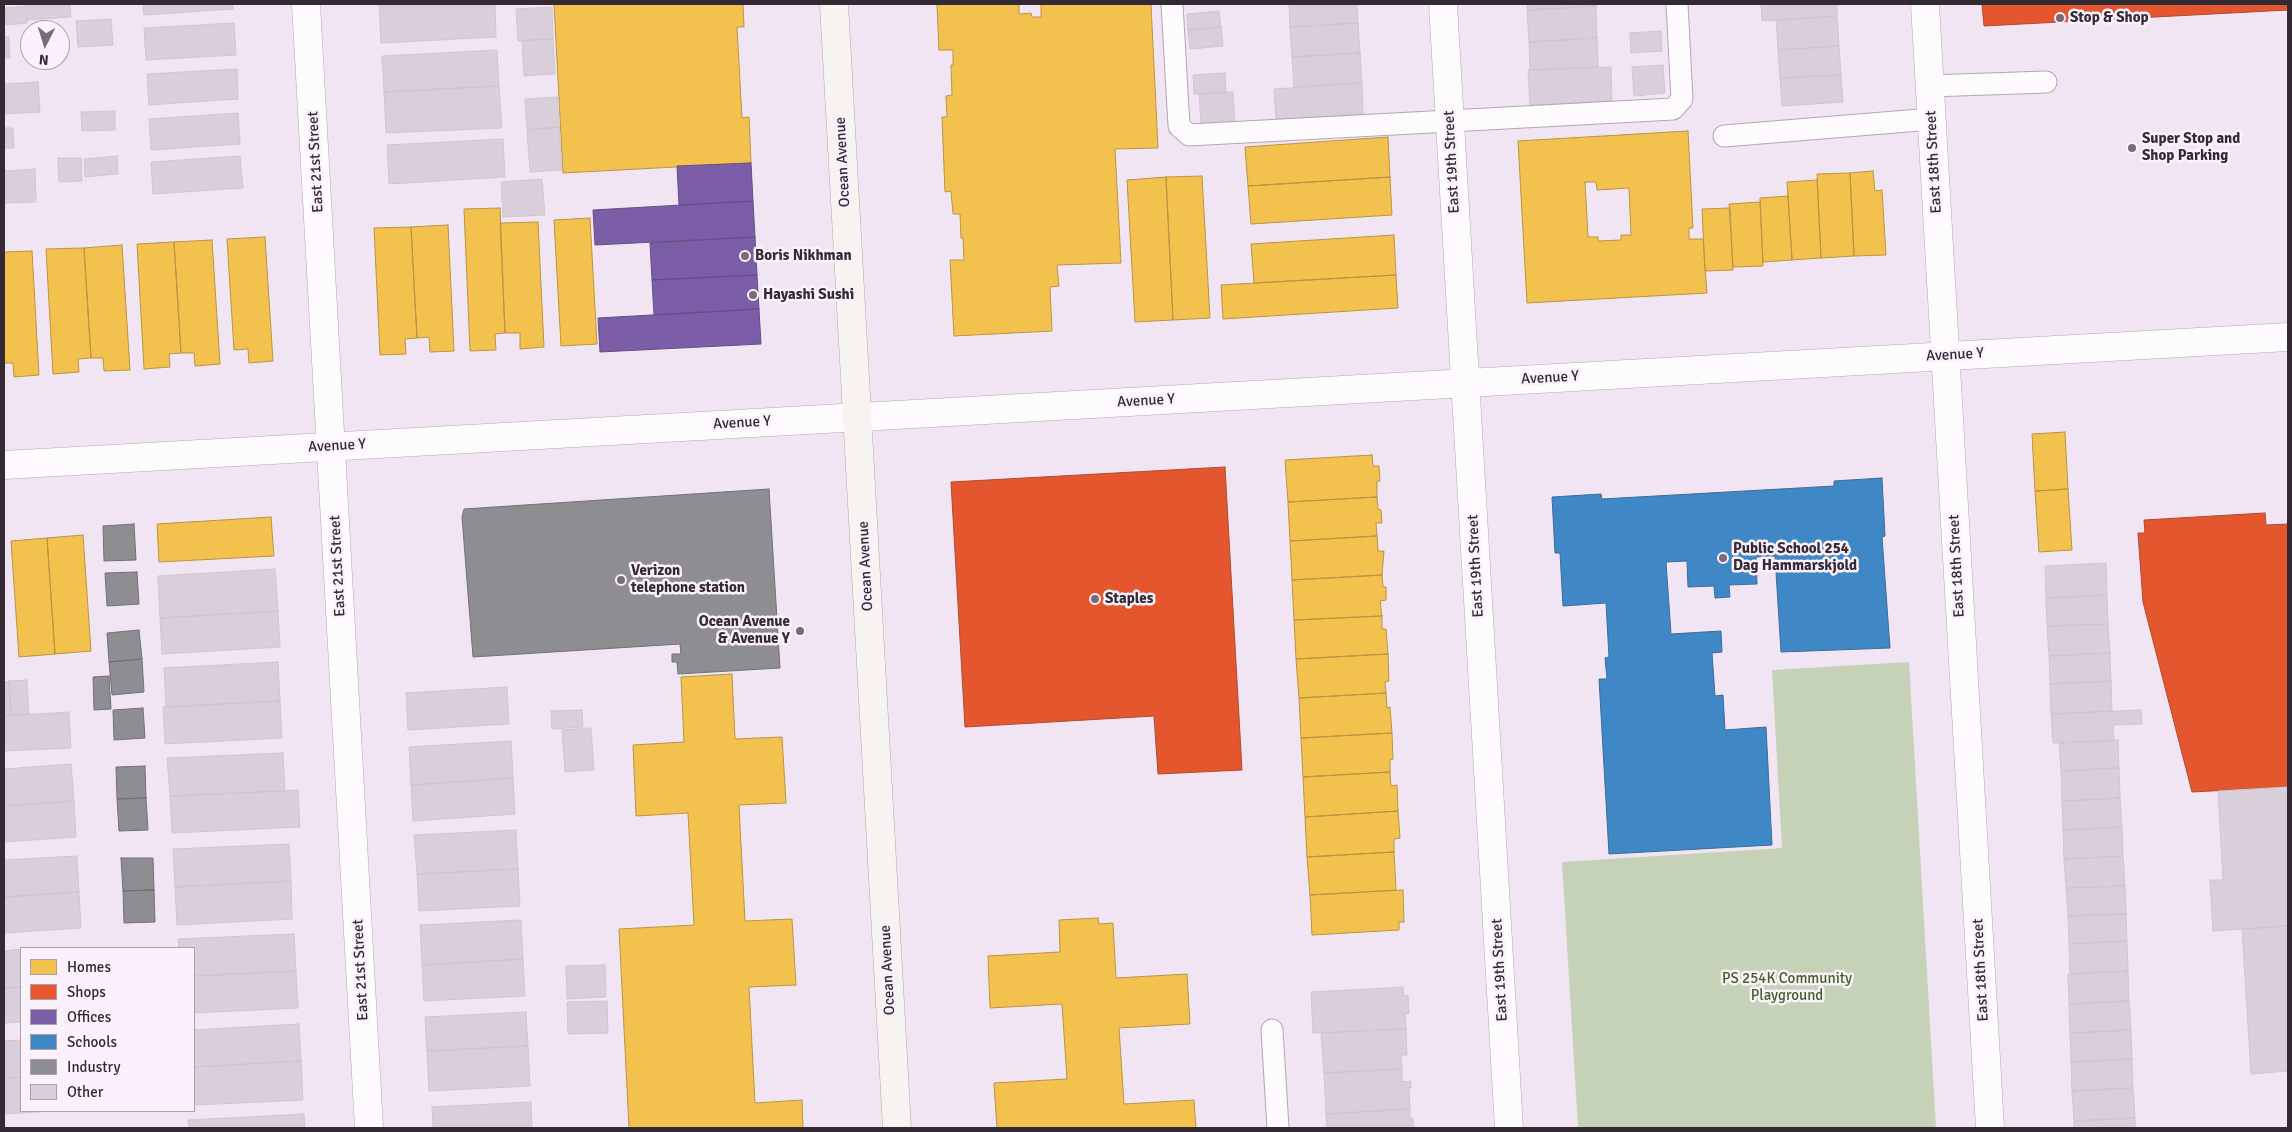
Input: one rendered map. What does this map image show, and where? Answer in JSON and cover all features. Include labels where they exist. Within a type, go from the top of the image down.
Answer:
[{"type":"main road","name":"Ocean Avenue","points":[[834,4],[897,1128]]},
{"type":"street","name":"East 21st Street","points":[[306,4],[370,1128]]},
{"type":"street","name":"East 19th Street","points":[[1443,4],[1509,1128]]},
{"type":"street","name":"East 18th Street","points":[[1925,4],[1990,1128]]},
{"type":"street","name":"Avenue Y","points":[[4,465],[2288,337]]},
{"type":"lane","points":[[1172,4],[1179,126],[1189,135],[1673,109],[1682,99],[1677,4]]},
{"type":"lane","points":[[1930,86],[2046,82]]},
{"type":"lane","points":[[1724,136],[1932,119]]},
{"type":"lane","points":[[1272,1030],[1278,1128]]},
{"type":"green space","name":"PS 254K Community Playground","points":[[1909,662],[1936,1128],[1578,1128],[1562,862],[1782,848],[1772,670]]},
{"type":"building: Homes","points":[[554,4],[743,4],[744,27],[737,27],[742,118],[749,117],[751,163],[563,173]]},
{"type":"building: Homes","points":[[937,4],[1019,4],[1019,14],[1031,13],[1032,17],[1041,17],[1041,4],[1151,4],[1158,148],[1115,149],[1121,263],[1057,265],[1059,286],[1050,287],[1052,331],[954,336],[950,260],[964,260],[963,238],[961,238],[960,214],[953,214],[951,191],[945,192],[942,117],[947,117],[946,96],[952,95],[951,65],[953,65],[953,50],[939,50]]},
{"type":"building: Homes","points":[[1688,131],[1693,228],[1689,228],[1689,239],[1703,239],[1707,293],[1527,303],[1518,141]],"holes":[[[1585,182],[1596,182],[1597,190],[1629,188],[1631,235],[1621,235],[1621,240],[1598,241],[1598,237],[1588,237]]]},
{"type":"building: Homes","points":[[1388,137],[1390,177],[1248,186],[1245,147]]},
{"type":"building: Homes","points":[[1873,171],[1875,191],[1882,190],[1886,255],[1854,256],[1850,173]]},
{"type":"building: Homes","points":[[1850,173],[1854,256],[1821,258],[1817,174]]},
{"type":"building: Homes","points":[[1202,176],[1210,318],[1173,320],[1166,177]]},
{"type":"building: Homes","points":[[1166,177],[1173,320],[1135,322],[1127,180]]},
{"type":"building: Homes","points":[[1390,177],[1392,215],[1251,224],[1248,186]]},
{"type":"building: Homes","points":[[1817,180],[1821,258],[1792,260],[1787,182]]},
{"type":"building: Homes","points":[[1788,196],[1792,260],[1763,262],[1760,198]]},
{"type":"building: Homes","points":[[1760,202],[1763,266],[1733,267],[1729,204]]},
{"type":"building: Homes","points":[[500,208],[505,333],[495,334],[496,350],[470,351],[464,209]]},
{"type":"building: Homes","points":[[1730,208],[1733,270],[1705,271],[1702,209]]},
{"type":"building: Homes","points":[[590,218],[597,344],[561,346],[554,220]]},
{"type":"building: Homes","points":[[538,222],[544,347],[520,349],[520,333],[505,333],[500,223]]},
{"type":"building: Homes","points":[[448,225],[454,351],[430,352],[429,337],[417,338],[411,227]]},
{"type":"building: Homes","points":[[411,227],[417,338],[405,339],[406,354],[380,355],[374,228]]},
{"type":"building: Homes","points":[[1394,235],[1396,275],[1254,283],[1251,244]]},
{"type":"building: Homes","points":[[265,237],[273,361],[249,363],[248,349],[234,350],[227,239]]},
{"type":"building: Homes","points":[[212,240],[220,364],[195,366],[194,353],[181,353],[174,242]]},
{"type":"building: Homes","points":[[174,242],[181,353],[169,354],[170,367],[144,369],[137,244]]},
{"type":"building: Homes","points":[[122,245],[130,370],[104,371],[103,358],[91,358],[84,248]]},
{"type":"building: Homes","points":[[84,248],[91,358],[78,359],[79,372],[53,374],[46,249]]},
{"type":"building: Homes","points":[[32,251],[39,375],[14,377],[13,363],[4,363],[4,252]]},
{"type":"building: Homes","points":[[1396,275],[1398,308],[1223,319],[1221,285]]},
{"type":"building: Homes","points":[[2065,432],[2068,489],[2035,491],[2032,434]]},
{"type":"building: Homes","points":[[1372,455],[1373,466],[1379,466],[1380,481],[1377,481],[1377,497],[1288,502],[1285,460]]},
{"type":"building: Homes","points":[[2068,489],[2072,550],[2039,552],[2035,491]]},
{"type":"building: Homes","points":[[1377,497],[1382,523],[1376,523],[1377,536],[1290,541],[1288,502]]},
{"type":"building: Homes","points":[[271,517],[274,556],[159,562],[157,524]]},
{"type":"building: Homes","points":[[83,535],[91,651],[55,654],[47,538]]},
{"type":"building: Homes","points":[[1377,536],[1378,551],[1384,551],[1382,575],[1292,580],[1290,541]]},
{"type":"building: Homes","points":[[47,538],[55,654],[19,657],[11,541]]},
{"type":"building: Homes","points":[[1382,575],[1383,587],[1386,587],[1386,600],[1380,601],[1382,616],[1294,620],[1292,580]]},
{"type":"building: Homes","points":[[1382,616],[1382,629],[1386,629],[1388,654],[1296,659],[1294,620]]},
{"type":"building: Homes","points":[[1388,654],[1389,681],[1385,682],[1386,693],[1299,698],[1296,659]]},
{"type":"building: Homes","points":[[732,674],[735,739],[782,737],[786,803],[739,805],[745,921],[792,919],[796,985],[749,987],[755,1103],[802,1100],[803,1128],[629,1128],[619,929],[694,925],[688,813],[636,816],[633,745],[684,742],[681,677]]},
{"type":"building: Homes","points":[[1386,693],[1387,708],[1390,707],[1392,733],[1301,738],[1299,698]]},
{"type":"building: Homes","points":[[1392,733],[1393,759],[1390,760],[1390,772],[1303,777],[1301,738]]},
{"type":"building: Homes","points":[[1390,772],[1391,786],[1397,785],[1398,811],[1305,817],[1303,777]]},
{"type":"building: Homes","points":[[1398,811],[1400,838],[1394,839],[1394,852],[1307,857],[1305,817]]},
{"type":"building: Homes","points":[[1394,852],[1396,890],[1310,895],[1307,857]]},
{"type":"building: Homes","points":[[1403,890],[1404,922],[1399,922],[1399,930],[1312,935],[1310,895]]},
{"type":"building: Homes","points":[[1098,918],[1099,924],[1113,923],[1116,978],[1187,974],[1190,1024],[1119,1028],[1124,1104],[1194,1100],[1196,1128],[997,1128],[994,1083],[1067,1079],[1062,1004],[990,1008],[988,956],[1060,952],[1059,920]]},
{"type":"building: Shops","name":"Stop & Shop","points":[[1982,4],[2288,4],[2288,10],[1984,26]]},
{"type":"building: Shops","name":"Staples","points":[[1225,467],[1242,770],[1158,774],[1154,716],[965,727],[951,482]]},
{"type":"building: Shops","points":[[2265,513],[2266,525],[2288,524],[2288,787],[2192,792],[2143,602],[2138,533],[2145,533],[2144,520]]},
{"type":"building: Offices","points":[[751,163],[753,201],[679,205],[677,166]]},
{"type":"building: Offices","points":[[753,201],[755,237],[595,245],[593,210]]},
{"type":"building: Offices","points":[[755,237],[757,275],[652,280],[650,243]]},
{"type":"building: Offices","points":[[757,275],[759,309],[654,315],[652,280]]},
{"type":"building: Offices","points":[[759,309],[761,344],[600,352],[598,318]]},
{"type":"building: Schools","points":[[1882,478],[1885,536],[1882,537],[1890,648],[1781,652],[1775,556],[1756,557],[1757,584],[1729,585],[1730,597],[1715,598],[1714,586],[1688,587],[1687,561],[1666,562],[1671,634],[1721,631],[1722,652],[1712,653],[1715,696],[1723,695],[1725,730],[1766,727],[1772,845],[1609,854],[1599,679],[1607,679],[1605,658],[1609,657],[1606,603],[1563,606],[1560,553],[1555,553],[1552,497],[1601,494],[1602,499],[1834,486],[1834,481]]},
{"type":"building: Industry","name":"Verizon telephone station","points":[[769,489],[780,668],[678,674],[677,662],[672,662],[672,654],[681,654],[680,644],[473,657],[462,517],[464,509]]},
{"type":"building: Industry","points":[[134,524],[136,560],[104,561],[103,526]]},
{"type":"building: Industry","points":[[137,572],[139,604],[107,606],[105,573]]},
{"type":"building: Industry","points":[[139,630],[142,659],[109,662],[107,633]]},
{"type":"building: Industry","points":[[142,659],[144,692],[112,695],[109,662]]},
{"type":"building: Industry","points":[[109,676],[111,709],[94,710],[93,677]]},
{"type":"building: Industry","points":[[143,708],[145,738],[114,740],[113,710]]},
{"type":"building: Industry","points":[[145,766],[146,798],[117,799],[116,767]]},
{"type":"building: Industry","points":[[146,798],[148,830],[119,831],[117,799]]},
{"type":"building: Industry","points":[[121,858],[153,858],[154,890],[123,891]]},
{"type":"building: Industry","points":[[154,890],[155,922],[124,923],[123,891]]},
{"type":"building: Other","points":[[27,4],[70,4],[71,17],[20,20],[20,24],[6,25],[5,8],[27,6]]},
{"type":"building: Other","points":[[143,4],[233,4],[233,9],[144,15]]},
{"type":"building: Other","points":[[379,4],[495,4],[496,37],[381,43]]},
{"type":"building: Other","points":[[1289,4],[1357,4],[1358,23],[1290,27]]},
{"type":"building: Other","points":[[1527,4],[1596,4],[1596,6],[1527,10]]},
{"type":"building: Other","points":[[1761,4],[1837,4],[1837,16],[1762,21]]},
{"type":"building: Other","points":[[1596,6],[1597,38],[1529,42],[1527,10]]},
{"type":"building: Other","points":[[552,7],[553,39],[518,41],[516,9]]},
{"type":"building: Other","points":[[1219,11],[1221,27],[1188,30],[1187,14]]},
{"type":"building: Other","points":[[1837,16],[1839,46],[1778,50],[1776,20]]},
{"type":"building: Other","points":[[111,19],[113,45],[78,47],[76,21]]},
{"type":"building: Other","points":[[234,23],[236,55],[146,60],[144,28]]},
{"type":"building: Other","points":[[1358,23],[1360,53],[1292,57],[1290,27]]},
{"type":"building: Other","points":[[1221,27],[1223,46],[1190,49],[1188,30]]},
{"type":"building: Other","points":[[1661,31],[1662,51],[1631,53],[1630,33]]},
{"type":"building: Other","points":[[4,37],[9,37],[10,58],[4,58]]},
{"type":"building: Other","points":[[1597,38],[1598,67],[1530,70],[1529,42]]},
{"type":"building: Other","points":[[553,39],[555,74],[524,76],[522,40]]},
{"type":"building: Other","points":[[1839,46],[1841,75],[1780,78],[1778,50]]},
{"type":"building: Other","points":[[497,50],[499,86],[384,92],[382,56]]},
{"type":"building: Other","points":[[1360,53],[1362,83],[1294,87],[1292,57]]},
{"type":"building: Other","points":[[1663,65],[1665,93],[1634,96],[1632,67]]},
{"type":"building: Other","points":[[1611,67],[1612,101],[1530,105],[1528,70]]},
{"type":"building: Other","points":[[237,69],[238,99],[149,105],[147,74]]},
{"type":"building: Other","points":[[1225,73],[1226,92],[1194,94],[1193,75]]},
{"type":"building: Other","points":[[1841,75],[1843,102],[1782,106],[1780,78]]},
{"type":"building: Other","points":[[38,82],[40,112],[4,114],[4,84]]},
{"type":"building: Other","points":[[1362,83],[1363,114],[1276,120],[1274,89]]},
{"type":"building: Other","points":[[499,86],[502,128],[386,133],[384,92]]},
{"type":"building: Other","points":[[1233,92],[1235,123],[1201,124],[1199,94]]},
{"type":"building: Other","points":[[557,97],[559,127],[527,130],[525,99]]},
{"type":"building: Other","points":[[115,111],[115,130],[82,131],[81,112]]},
{"type":"building: Other","points":[[238,113],[240,144],[151,150],[149,119]]},
{"type":"building: Other","points":[[559,127],[562,170],[530,172],[527,130]]},
{"type":"building: Other","points":[[4,128],[13,128],[14,148],[4,148]]},
{"type":"building: Other","points":[[503,139],[505,177],[389,184],[387,145]]},
{"type":"building: Other","points":[[117,156],[118,174],[85,177],[84,159]]},
{"type":"building: Other","points":[[240,156],[243,188],[153,194],[151,162]]},
{"type":"building: Other","points":[[58,158],[81,158],[82,181],[59,182]]},
{"type":"building: Other","points":[[35,169],[36,202],[4,203],[4,171]]},
{"type":"building: Other","points":[[542,179],[545,215],[503,217],[501,182]]},
{"type":"building: Other","points":[[2106,563],[2107,595],[2046,598],[2045,566]]},
{"type":"building: Other","points":[[275,569],[278,611],[160,618],[158,576]]},
{"type":"building: Other","points":[[2107,595],[2108,624],[2047,626],[2046,598]]},
{"type":"building: Other","points":[[278,611],[280,647],[162,654],[160,618]]},
{"type":"building: Other","points":[[2108,624],[2110,653],[2049,656],[2047,626]]},
{"type":"building: Other","points":[[2110,653],[2111,681],[2050,684],[2049,656]]},
{"type":"building: Other","points":[[278,662],[280,701],[166,707],[164,668]]},
{"type":"building: Other","points":[[27,680],[29,714],[11,715],[9,681]]},
{"type":"building: Other","points":[[9,681],[11,715],[4,716],[4,682]]},
{"type":"building: Other","points":[[2111,681],[2112,711],[2051,714],[2050,684]]},
{"type":"building: Other","points":[[507,687],[509,724],[408,730],[406,693]]},
{"type":"building: Other","points":[[280,701],[282,738],[165,744],[163,707]]},
{"type":"building: Other","points":[[582,710],[583,727],[552,729],[551,711]]},
{"type":"building: Other","points":[[2141,710],[2142,724],[2113,725],[2114,741],[2053,743],[2051,714]]},
{"type":"building: Other","points":[[69,712],[71,748],[4,751],[4,716]]},
{"type":"building: Other","points":[[591,728],[594,770],[565,772],[562,730]]},
{"type":"building: Other","points":[[2118,740],[2119,768],[2061,771],[2059,743]]},
{"type":"building: Other","points":[[511,741],[513,778],[411,785],[409,747]]},
{"type":"building: Other","points":[[283,753],[285,791],[170,796],[167,758]]},
{"type":"building: Other","points":[[71,764],[74,801],[4,806],[4,769]]},
{"type":"building: Other","points":[[2119,768],[2120,798],[2062,801],[2061,771]]},
{"type":"building: Other","points":[[513,778],[515,814],[413,821],[411,785]]},
{"type":"building: Other","points":[[2288,787],[2288,926],[2213,931],[2210,880],[2223,880],[2218,791]]},
{"type":"building: Other","points":[[298,790],[300,827],[172,833],[170,796]]},
{"type":"building: Other","points":[[2120,798],[2122,827],[2063,830],[2062,801]]},
{"type":"building: Other","points":[[74,801],[76,837],[4,842],[4,806]]},
{"type":"building: Other","points":[[2122,827],[2123,856],[2064,859],[2063,830]]},
{"type":"building: Other","points":[[516,830],[518,869],[417,874],[414,835]]},
{"type":"building: Other","points":[[289,844],[291,881],[175,887],[173,849]]},
{"type":"building: Other","points":[[77,856],[79,892],[4,897],[4,860]]},
{"type":"building: Other","points":[[2123,856],[2125,886],[2066,888],[2064,859]]},
{"type":"building: Other","points":[[518,869],[520,906],[419,911],[417,874]]},
{"type":"building: Other","points":[[291,881],[292,919],[177,925],[175,887]]},
{"type":"building: Other","points":[[2125,886],[2126,914],[2068,916],[2066,888]]},
{"type":"building: Other","points":[[79,892],[81,928],[4,933],[4,897]]},
{"type":"building: Other","points":[[2126,914],[2127,941],[2069,944],[2068,916]]},
{"type":"building: Other","points":[[521,920],[523,959],[422,965],[420,925]]},
{"type":"building: Other","points":[[2288,926],[2288,1071],[2251,1074],[2242,929]]},
{"type":"building: Other","points":[[294,934],[296,971],[195,976],[195,947],[179,947],[178,939]]},
{"type":"building: Other","points":[[2127,941],[2128,971],[2070,974],[2069,944]]},
{"type":"building: Other","points":[[20,949],[20,987],[4,988],[4,951]]},
{"type":"building: Other","points":[[523,959],[525,996],[424,1001],[422,965]]},
{"type":"building: Other","points":[[605,965],[606,997],[567,999],[566,966]]},
{"type":"building: Other","points":[[296,971],[298,1008],[195,1013],[195,976]]},
{"type":"building: Other","points":[[2128,971],[2129,1001],[2069,1004],[2068,974]]},
{"type":"building: Other","points":[[20,987],[20,1022],[4,1023],[4,988]]},
{"type":"building: Other","points":[[1403,987],[1404,996],[1408,995],[1409,1014],[1405,1014],[1406,1029],[1313,1033],[1311,992]]},
{"type":"building: Other","points":[[607,1001],[608,1033],[568,1034],[567,1002]]},
{"type":"building: Other","points":[[2129,1001],[2131,1030],[2070,1033],[2069,1004]]},
{"type":"building: Other","points":[[526,1012],[528,1046],[427,1051],[425,1017]]},
{"type":"building: Other","points":[[299,1024],[301,1061],[195,1067],[195,1030]]},
{"type":"building: Other","points":[[1406,1029],[1407,1055],[1401,1055],[1402,1069],[1324,1073],[1321,1033]]},
{"type":"building: Other","points":[[2131,1030],[2132,1059],[2071,1062],[2070,1033]]},
{"type":"building: Other","points":[[20,1040],[20,1077],[4,1079],[4,1041]]},
{"type":"building: Other","points":[[528,1046],[530,1086],[429,1091],[427,1051]]},
{"type":"building: Other","points":[[2132,1059],[2133,1088],[2072,1091],[2071,1062]]},
{"type":"building: Other","points":[[301,1061],[303,1100],[195,1105],[195,1067]]},
{"type":"building: Other","points":[[1402,1069],[1402,1082],[1411,1081],[1411,1088],[1409,1088],[1410,1109],[1326,1114],[1324,1073]]},
{"type":"building: Other","points":[[20,1077],[20,1112],[37,1112],[4,1114],[4,1079]]},
{"type":"building: Other","points":[[2133,1088],[2135,1118],[2074,1121],[2072,1091]]},
{"type":"building: Other","points":[[531,1102],[532,1128],[433,1128],[432,1107]]},
{"type":"building: Other","points":[[1410,1109],[1410,1118],[1413,1118],[1413,1128],[1327,1128],[1326,1114]]},
{"type":"building: Other","points":[[304,1114],[305,1128],[189,1128],[188,1120]]},
{"type":"building: Other","points":[[2135,1118],[2135,1128],[2074,1128],[2074,1121]]},
{"type":"place","name":"Stop & Shop","points":[[2060,18]]},
{"type":"place","name":"Super Stop and Shop Parking","points":[[2132,148]]},
{"type":"place","name":"Boris Nikhman","points":[[745,256]]},
{"type":"place","name":"Hayashi Sushi","points":[[753,295]]},
{"type":"place","name":"Public School 254 Dag Hammarskjold","points":[[1723,558]]},
{"type":"place","name":"Verizon telephone station","points":[[621,580]]},
{"type":"place","name":"Staples","points":[[1095,599]]},
{"type":"place","name":"Ocean Avenue & Avenue Y","points":[[800,631]]}]
